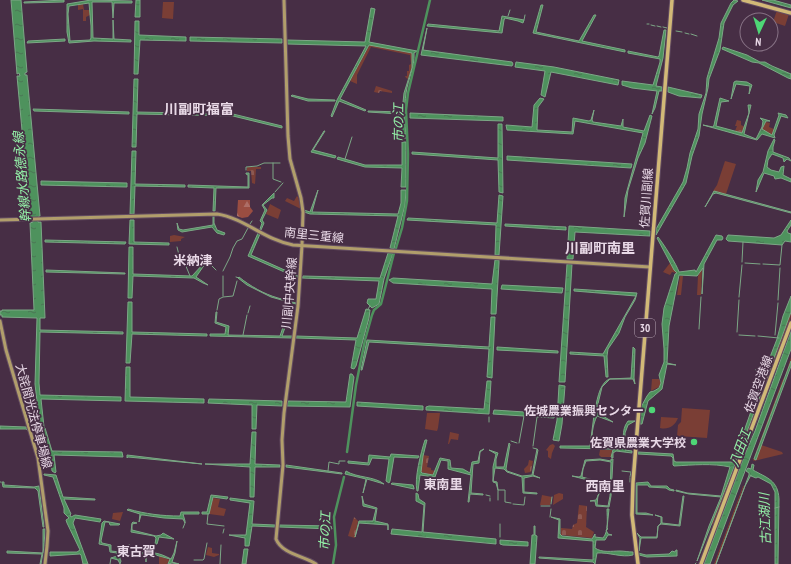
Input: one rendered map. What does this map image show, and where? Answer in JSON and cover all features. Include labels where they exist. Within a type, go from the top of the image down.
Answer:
[{"type":"main road","name":"佐賀川副線","points":[[638,564],[632,515],[633,482],[650,267],[654,238],[654,214],[672,0]]},
{"type":"main road","points":[[743,0],[791,13]]},
{"type":"main road","name":"佐賀空港線","points":[[701,564],[791,323]]},
{"type":"street","name":"川副中央幹線","points":[[284,0],[288,136],[290,159],[302,205],[302,245],[298,306],[284,413],[282,440],[283,465],[276,539],[285,550],[316,564]]},
{"type":"street","name":"南里三重線","points":[[0,220],[216,214],[225,215],[242,222],[283,243],[650,267]]},
{"type":"street","name":"大詫間光法停車場線","points":[[0,321],[6,350],[38,458],[48,531],[45,564]]},
{"type":"green space","points":[[163,2],[174,2],[173,19],[162,18]]},
{"type":"green space","points":[[83,4],[84,10],[90,10],[90,15],[86,17],[86,21],[83,21],[83,9],[78,10],[78,5]]},
{"type":"green space","points":[[777,10],[789,14],[785,26],[779,24],[779,12],[776,12]]},
{"type":"green space","points":[[370,44],[412,53],[412,68],[408,79],[405,76],[407,76],[409,65],[411,64],[410,55],[371,47],[357,75],[357,84],[350,81]]},
{"type":"green space","points":[[376,86],[392,91],[392,93],[380,91],[379,93],[374,92]]},
{"type":"green space","points":[[737,120],[741,121],[741,125],[745,127],[742,133],[735,131]]},
{"type":"green space","points":[[766,122],[770,123],[769,127],[774,129],[772,135],[762,129]]},
{"type":"green space","points":[[725,161],[736,164],[726,194],[713,191],[717,185]]},
{"type":"green space","points":[[247,167],[261,167],[261,169],[256,169],[255,184],[252,183],[251,171],[247,171]]},
{"type":"green space","points":[[297,196],[301,209],[285,201],[287,198],[294,201]]},
{"type":"green space","points":[[238,200],[250,200],[250,207],[253,211],[248,217],[242,218],[237,216]]},
{"type":"green space","points":[[270,204],[281,210],[278,219],[266,214]]},
{"type":"green space","points":[[174,235],[185,237],[181,239],[181,241],[170,242],[170,236]]},
{"type":"green space","points":[[670,263],[676,273],[672,272],[670,275],[663,272]]},
{"type":"green space","points":[[702,268],[701,295],[697,295],[698,276]]},
{"type":"green space","points":[[680,276],[683,276],[681,295],[677,295]]},
{"type":"green space","points":[[791,312],[790,324],[745,443],[737,459],[736,468],[733,468],[748,429]]},
{"type":"green space","points":[[791,357],[791,361],[754,459],[756,460],[761,445],[782,452],[783,454],[754,461],[753,460]]},
{"type":"green space","points":[[652,379],[659,379],[661,383],[659,387],[651,391]]},
{"type":"green space","points":[[682,408],[710,410],[707,438],[677,436],[678,425],[681,422]]},
{"type":"green space","points":[[427,413],[440,413],[437,431],[425,429]]},
{"type":"green space","points":[[661,417],[678,418],[673,425],[668,428],[660,428]]},
{"type":"green space","points":[[450,432],[459,434],[458,440],[451,439],[448,444]]},
{"type":"green space","points":[[553,444],[555,446],[551,459],[548,457],[548,451],[546,450]]},
{"type":"green space","points":[[600,450],[612,450],[611,457],[601,457],[599,455]]},
{"type":"green space","points":[[423,455],[429,456],[427,467],[435,471],[433,475],[421,472]]},
{"type":"green space","points":[[529,460],[533,461],[531,472],[525,473],[524,469],[528,465]]},
{"type":"green space","points":[[740,463],[741,464],[714,538],[712,537]]},
{"type":"green space","points":[[732,471],[735,472],[715,525],[711,524]]},
{"type":"green space","points":[[743,486],[716,564],[714,564]]},
{"type":"green space","points":[[559,493],[563,494],[563,499],[553,505],[554,495]]},
{"type":"green space","points":[[542,495],[552,497],[550,505],[540,505]]},
{"type":"green space","points":[[213,498],[220,499],[218,507],[226,509],[224,516],[209,514]]},
{"type":"green space","points":[[579,505],[587,506],[586,527],[594,532],[592,538],[561,535],[561,528],[572,529],[573,525],[577,523]]},
{"type":"green space","points":[[123,512],[120,521],[112,519],[113,513]]},
{"type":"green space","points":[[354,517],[358,521],[355,538],[348,536]]},
{"type":"green space","points":[[208,547],[212,548],[212,553],[219,555],[214,557],[206,555]]},
{"type":"green space","points":[[159,556],[170,560],[167,564],[159,564]]},
{"type":"water","points":[[11,0],[21,0],[27,72],[25,75],[27,75],[40,216],[38,217],[38,222],[41,222],[45,318],[40,318],[40,330],[123,332],[123,334],[40,332],[40,395],[121,397],[121,401],[41,399],[44,427],[52,451],[122,452],[123,457],[54,455],[55,473],[52,471],[51,461],[43,432],[31,431],[33,427],[40,427],[35,384],[37,318],[2,317],[2,315],[0,315],[0,311],[2,310],[34,310],[30,223],[33,222],[32,217],[30,217],[17,76],[20,76],[19,73],[17,74]]},
{"type":"water","points":[[64,0],[64,2],[24,3],[24,2]]},
{"type":"water","points":[[91,0],[132,1],[132,3],[114,3],[113,18],[112,2],[92,2],[93,38],[113,39],[113,20],[114,39],[131,40],[131,42],[94,41],[69,43],[67,32],[67,4]],"holes":[[[89,3],[91,26],[90,40],[70,41],[68,14],[69,6]]]},
{"type":"water","points":[[136,0],[140,0],[140,17],[135,17]]},
{"type":"water","points":[[734,0],[738,1],[733,5],[724,23],[720,50],[709,79],[699,136],[692,156],[686,183],[656,235],[656,229],[683,182],[698,129],[699,114],[706,93],[707,78],[719,38],[721,23]]},
{"type":"water","points":[[762,0],[773,0],[791,5],[791,8]]},
{"type":"water","points":[[541,5],[543,5],[536,32],[579,41],[594,15],[596,15],[582,41],[625,50],[625,52],[533,33]]},
{"type":"water","points":[[371,8],[375,9],[369,42],[417,51],[414,53],[412,67],[412,53],[369,45],[340,99],[366,110],[365,111],[339,101],[332,117],[331,116],[337,100],[366,46],[287,44],[287,40],[365,42]]},
{"type":"water","points":[[502,16],[524,20],[523,23],[505,18],[502,33],[427,26],[428,24],[499,31]]},
{"type":"water","points":[[135,21],[139,21],[139,35],[186,37],[186,41],[140,40],[138,74],[134,74]]},
{"type":"water","points":[[427,28],[423,50],[512,62],[513,64],[512,66],[421,55]]},
{"type":"water","points":[[664,30],[666,30],[663,58],[656,86],[662,87],[662,91],[659,91],[652,114],[657,91],[632,88],[622,85],[622,81],[653,85],[660,59],[628,53],[628,51],[658,57]]},
{"type":"water","points":[[190,37],[282,39],[282,43],[190,41]]},
{"type":"water","points":[[65,39],[65,41],[27,43],[28,41]]},
{"type":"water","points":[[723,47],[747,55],[760,62],[765,62],[791,74],[791,79],[759,63],[752,62],[722,49]]},
{"type":"water","points":[[516,62],[554,67],[619,80],[618,85],[551,72],[545,97],[541,95],[545,71],[515,67]]},
{"type":"water","points":[[411,70],[406,93],[406,138],[402,138],[400,114],[368,111],[402,112],[404,93]]},
{"type":"water","points":[[134,79],[138,79],[137,112],[186,113],[186,115],[137,114],[136,147],[132,147]]},
{"type":"water","points":[[734,82],[747,82],[752,85],[749,94],[750,86],[736,84],[731,99]]},
{"type":"water","points":[[668,87],[702,95],[701,98],[679,96],[668,92]]},
{"type":"water","points":[[291,96],[308,99],[335,101],[308,101]]},
{"type":"water","points":[[540,98],[544,99],[538,107],[537,130],[572,132],[573,118],[589,121],[591,120],[594,110],[593,122],[621,126],[623,119],[623,127],[644,131],[650,115],[652,116],[645,143],[638,158],[628,190],[624,217],[625,198],[643,133],[575,121],[573,134],[507,130],[506,125],[532,127],[534,105]]},
{"type":"water","points":[[720,98],[729,101],[721,102],[716,126],[742,133],[749,113],[748,105],[751,105],[744,134],[756,139],[762,127],[763,121],[760,118],[770,121],[766,121],[762,129],[772,135],[779,115],[778,113],[786,115],[788,118],[781,116],[774,135],[775,138],[762,134],[757,140],[703,125],[713,127]]},
{"type":"water","points":[[33,109],[129,112],[129,114],[34,111]]},
{"type":"water","points":[[190,113],[233,114],[282,126],[282,128],[233,116],[190,115]]},
{"type":"water","points":[[410,113],[503,117],[503,121],[410,118]]},
{"type":"water","points":[[498,124],[502,124],[503,193],[499,192],[498,160],[412,154],[412,152],[498,158]]},
{"type":"water","points":[[324,131],[313,150],[336,156],[335,158],[311,152]]},
{"type":"water","points":[[774,139],[773,152],[789,158],[791,161],[787,159],[784,162],[783,158],[772,154],[768,160],[767,167],[771,170],[779,172],[781,167],[784,166],[783,175],[791,179],[791,182],[781,178],[775,179],[774,176],[764,173],[756,192],[758,180],[763,172],[768,151]]},
{"type":"water","points":[[402,142],[406,142],[406,187],[401,187],[402,168],[365,167],[337,159],[338,157],[365,165],[402,165]]},
{"type":"water","points":[[132,151],[136,151],[135,184],[185,185],[185,187],[135,186],[134,214],[130,214]]},
{"type":"water","points":[[507,156],[632,164],[631,168],[507,160]]},
{"type":"water","points":[[246,173],[249,173],[249,188],[216,188],[215,211],[213,211],[214,188],[188,187],[188,185],[248,187],[248,175]]},
{"type":"water","points":[[41,181],[127,183],[127,187],[41,185]]},
{"type":"water","points":[[318,190],[312,212],[398,214],[401,203],[401,190],[406,190],[405,205],[394,249],[390,248],[398,216],[310,214],[304,212],[304,210],[310,212]]},
{"type":"water","points":[[714,191],[791,213],[716,193],[713,194],[705,207]]},
{"type":"water","points":[[274,193],[274,198],[263,205],[267,210],[262,220],[264,223],[261,230],[262,223],[260,221],[265,210],[262,205]]},
{"type":"water","points":[[499,195],[503,196],[499,255],[495,255],[496,225],[407,220],[408,218],[497,223]]},
{"type":"water","points":[[213,216],[217,230],[225,233],[224,235],[217,233],[212,227],[182,232],[178,230],[177,223],[179,229],[183,230],[213,225]]},
{"type":"water","points":[[130,220],[134,220],[134,242],[169,243],[169,245],[129,244]]},
{"type":"water","points":[[791,220],[791,225],[787,231],[791,234],[791,242],[785,241],[782,245],[728,241],[726,239],[728,235],[774,238],[781,235]]},
{"type":"water","points":[[505,224],[566,227],[566,230],[505,226]]},
{"type":"water","points":[[569,226],[650,231],[650,236],[575,232],[573,259],[567,259]]},
{"type":"water","points":[[258,233],[260,234],[251,255],[298,276],[298,278],[248,256]]},
{"type":"water","points":[[716,235],[722,236],[723,238],[722,240],[717,240],[704,264],[702,294],[703,268],[697,276],[679,275],[669,326],[667,363],[676,365],[667,364],[662,389],[648,401],[642,424],[640,424],[641,407],[650,392],[659,388],[661,383],[659,375],[664,362],[662,324],[664,308],[675,274],[677,273],[657,238],[658,237],[676,264],[679,272],[695,270],[696,272]]},
{"type":"water","points":[[45,240],[126,242],[125,244],[45,242]]},
{"type":"water","points":[[129,247],[133,247],[133,274],[192,276],[204,263],[205,264],[196,277],[208,285],[194,278],[133,276],[132,298],[128,298]]},
{"type":"water","points":[[388,253],[393,253],[384,279],[379,304],[372,308],[367,303],[368,299],[376,299],[379,281],[302,278],[303,276],[380,278]]},
{"type":"water","points":[[495,260],[499,260],[496,314],[491,314],[492,289],[393,283],[389,280],[393,278],[492,284]]},
{"type":"water","points":[[567,264],[572,264],[565,382],[559,382]]},
{"type":"water","points":[[46,270],[125,273],[125,274],[46,272]]},
{"type":"water","points":[[239,277],[252,287],[262,292],[296,304],[271,297],[247,285],[238,278]]},
{"type":"water","points":[[502,285],[563,288],[562,293],[501,289]]},
{"type":"water","points":[[574,289],[637,293],[635,300],[625,317],[619,333],[608,349],[608,377],[606,377],[604,356],[570,354],[570,352],[603,354],[636,296],[574,291]]},
{"type":"water","name":"八田江","points":[[791,296],[791,312],[734,467],[697,561],[721,497],[689,494],[676,490],[687,493],[721,496],[730,467],[709,465],[674,466],[673,458],[671,456],[638,454],[638,452],[673,454],[674,461],[676,462],[733,462],[765,372],[755,370],[765,370]]},
{"type":"water","points":[[128,302],[132,302],[132,332],[207,334],[207,336],[132,334],[130,363],[126,363]]},
{"type":"water","points":[[293,307],[282,336],[292,336],[292,338],[210,336],[210,334],[225,334],[226,327],[215,323],[217,312],[216,322],[229,326],[228,335],[280,336],[286,318]]},
{"type":"water","points":[[366,309],[370,310],[369,318],[354,369],[351,368],[356,340],[296,338],[296,336],[357,338]]},
{"type":"water","points":[[491,317],[495,317],[492,378],[487,377],[489,349],[369,342],[361,370],[367,340],[489,347]]},
{"type":"water","points":[[791,331],[791,349],[710,564],[704,564],[755,431]]},
{"type":"water","points":[[497,347],[558,351],[558,353],[497,350]]},
{"type":"water","points":[[633,347],[635,349],[635,384],[633,379],[610,379],[602,387],[596,412],[613,422],[597,416],[592,435],[594,447],[620,450],[623,444],[624,429],[628,421],[635,421],[628,425],[625,433],[625,450],[632,451],[632,453],[616,451],[613,453],[613,458],[611,457],[613,450],[610,449],[560,448],[560,446],[590,446],[594,415],[566,414],[566,412],[594,414],[598,395],[602,385],[605,382],[609,379],[631,378]]},
{"type":"water","points":[[791,361],[791,366],[756,460],[754,459]]},
{"type":"water","points":[[126,367],[130,367],[130,397],[204,399],[204,403],[125,401]]},
{"type":"water","points":[[350,374],[354,377],[350,407],[287,406],[288,401],[346,402]]},
{"type":"water","points":[[487,381],[491,381],[489,414],[426,410],[426,407],[429,406],[484,409]]},
{"type":"water","points":[[559,385],[565,386],[559,441],[553,440],[557,420]]},
{"type":"water","points":[[209,399],[282,401],[282,406],[257,405],[256,429],[252,429],[252,405],[208,403]]},
{"type":"water","points":[[357,402],[423,406],[423,410],[357,406]]},
{"type":"water","points":[[494,410],[555,414],[554,418],[493,414]]},
{"type":"water","points":[[0,426],[26,427],[29,431],[26,429],[0,429]]},
{"type":"water","points":[[252,432],[256,432],[255,464],[280,465],[280,467],[255,467],[254,497],[250,497],[250,467],[205,464],[250,464]]},
{"type":"water","points":[[425,440],[427,440],[421,472],[433,475],[440,458],[450,460],[451,468],[463,469],[470,473],[472,462],[478,461],[480,451],[484,449],[480,452],[479,463],[473,464],[471,493],[483,495],[470,494],[468,502],[471,475],[448,469],[448,461],[441,460],[435,477],[420,475],[417,491],[417,473]]},
{"type":"water","points":[[509,443],[506,469],[507,471],[522,476],[532,475],[537,449],[538,450],[533,475],[540,478],[533,476],[524,478],[524,492],[537,494],[523,493],[522,477],[507,472],[504,469],[495,468],[493,481],[493,467],[496,454],[489,450],[498,453],[496,467],[504,467]]},
{"type":"water","points":[[391,454],[419,456],[418,458],[394,457],[389,483],[386,481],[389,459],[372,458],[369,465],[348,463],[348,461],[368,463],[369,455],[390,457]]},
{"type":"water","points":[[127,455],[202,464],[127,458]]},
{"type":"water","points":[[600,459],[611,461],[611,459],[613,459],[611,496],[609,507],[596,506],[595,501],[590,501],[596,500],[598,496],[597,505],[608,506],[610,496],[611,462],[600,460],[586,461],[583,469],[582,477],[601,482],[599,494],[600,483],[572,476],[581,476],[585,460]]},
{"type":"water","points":[[752,464],[754,465],[753,470],[771,480],[778,493],[778,564],[775,564],[775,492],[771,484],[751,475],[745,486],[716,564],[749,475],[746,471],[748,468],[751,469]]},
{"type":"water","points":[[286,465],[342,473],[342,474],[286,467]]},
{"type":"water","points":[[346,471],[355,475],[380,481],[384,484],[367,479],[363,493],[366,479],[345,474]]},
{"type":"water","points":[[44,474],[56,475],[63,497],[95,499],[64,499],[71,517],[75,515],[101,519],[100,522],[75,518],[73,523],[88,564],[83,564],[80,554],[50,556],[50,552],[77,552],[80,550],[67,523],[66,520],[69,518],[64,513],[64,508],[53,477]]},
{"type":"water","points":[[2,482],[4,482],[4,485],[39,486],[44,527],[38,491],[35,488],[3,487]]},
{"type":"water","points":[[648,482],[651,486],[667,486],[674,491],[666,488],[649,487],[648,485],[637,485],[637,513],[653,515],[636,514],[636,483]]},
{"type":"water","points":[[391,484],[413,485],[414,489]]},
{"type":"water","points":[[416,493],[418,494],[419,499],[425,503],[423,532],[496,539],[496,544],[391,534],[392,529],[422,532],[424,505],[416,501]]},
{"type":"water","points":[[211,495],[228,497],[227,499],[213,497],[209,514],[202,514],[202,512],[207,512]]},
{"type":"water","points":[[362,496],[364,504],[377,508],[375,521],[388,525],[359,523],[355,537],[359,521],[373,521],[376,509],[363,506]]},
{"type":"water","points":[[684,496],[680,526],[661,524],[658,526],[661,523],[661,517],[655,515],[662,517],[662,523],[679,525]]},
{"type":"water","points":[[230,498],[254,501],[252,524],[275,525],[275,527],[252,526],[249,546],[245,546],[245,538],[229,535],[246,535],[250,503],[230,500]]},
{"type":"water","points":[[607,509],[609,509],[607,528],[607,524]]},
{"type":"water","points":[[127,510],[167,516],[180,516],[181,512],[199,512],[199,514],[183,514],[185,523],[183,519],[143,515],[141,515],[139,522],[140,514]]},
{"type":"water","points":[[551,517],[560,519],[560,534],[562,536],[592,539],[595,534],[595,537],[603,538],[606,531],[608,534],[612,535],[608,535],[605,540],[596,540],[595,548],[604,551],[633,552],[633,555],[624,556],[597,553],[595,564],[593,562],[539,558],[593,560],[593,541],[558,538],[559,520]]},
{"type":"water","points":[[104,521],[120,524],[110,525],[109,522],[105,522],[101,541],[102,543],[111,545],[111,551],[120,552],[120,564],[118,560],[111,558],[117,556],[117,553],[110,552],[109,546],[99,544],[102,523]]},
{"type":"water","points":[[132,523],[137,523],[132,524],[132,530],[156,536],[163,533],[174,539],[159,537],[157,544],[155,544],[156,538],[154,536],[131,532]]},
{"type":"water","points":[[279,525],[331,526],[332,529],[279,527]]},
{"type":"water","points":[[534,526],[535,535],[537,536],[535,564],[530,564],[532,535],[534,535]]},
{"type":"water","points":[[658,526],[657,538],[641,538],[639,551],[640,538],[637,533],[641,537],[657,537]]},
{"type":"water","points":[[43,529],[45,529],[44,547],[43,553]]},
{"type":"water","points":[[500,540],[528,542],[528,546],[503,545],[500,544]]},
{"type":"water","points":[[177,541],[172,562],[179,564],[168,564],[170,559],[152,554],[146,554],[146,556],[134,554],[129,548],[129,544],[134,551],[140,553],[157,553],[171,559]]},
{"type":"water","points":[[244,549],[248,549],[246,564],[242,564]]},
{"type":"water","points":[[676,550],[677,556],[647,557],[639,555],[638,553],[646,555],[669,554],[672,551],[675,552]]},
{"type":"water","points":[[7,551],[43,553],[40,564],[42,554],[7,553]]},
{"type":"waterway","name":"市の江","points":[[396,248],[402,228],[407,201],[408,154],[406,110],[408,93],[430,0]]},
{"type":"waterway","points":[[508,16],[510,10]]},
{"type":"waterway","points":[[524,20],[525,15]]},
{"type":"waterway","points":[[651,25],[655,26]]},
{"type":"waterway","points":[[657,26],[661,27]]},
{"type":"waterway","points":[[663,27],[667,28]]},
{"type":"waterway","points":[[676,31],[682,32]]},
{"type":"waterway","points":[[685,33],[689,34]]},
{"type":"waterway","points":[[691,34],[697,36]]},
{"type":"waterway","points":[[345,159],[352,137]]},
{"type":"waterway","points":[[246,170],[246,167],[257,166],[264,163],[280,163]]},
{"type":"waterway","points":[[273,163],[273,179],[281,182]]},
{"type":"waterway","points":[[275,192],[283,183]]},
{"type":"waterway","points":[[223,271],[237,241],[242,239],[248,228]]},
{"type":"waterway","points":[[742,262],[743,242]]},
{"type":"waterway","points":[[763,264],[780,265],[782,245]]},
{"type":"waterway","points":[[177,247],[180,259],[183,259],[190,276]]},
{"type":"waterway","name":"市の江","points":[[347,452],[356,385],[365,340],[374,310],[381,304],[394,253]]},
{"type":"waterway","points":[[209,263],[216,270]]},
{"type":"waterway","points":[[745,263],[760,264]]},
{"type":"waterway","points":[[739,297],[742,265]]},
{"type":"waterway","points":[[778,300],[780,268]]},
{"type":"waterway","points":[[223,276],[223,296]]},
{"type":"waterway","points":[[217,310],[219,299],[233,296],[237,281]]},
{"type":"waterway","points":[[699,329],[701,297]]},
{"type":"waterway","points":[[737,332],[739,300]]},
{"type":"waterway","points":[[775,335],[778,303]]},
{"type":"waterway","points":[[248,313],[250,306]]},
{"type":"waterway","points":[[243,335],[247,315]]},
{"type":"waterway","points":[[739,335],[755,336]]},
{"type":"waterway","points":[[758,336],[779,338]]},
{"type":"waterway","points":[[519,443],[524,416]]},
{"type":"waterway","points":[[489,417],[489,422]]},
{"type":"waterway","points":[[533,446],[537,417]]},
{"type":"waterway","points":[[511,441],[517,443]]},
{"type":"waterway","points":[[533,448],[537,449]]},
{"type":"waterway","points":[[328,471],[329,462],[339,464],[339,461],[345,461]]},
{"type":"waterway","points":[[622,471],[631,472],[630,477]]},
{"type":"waterway","name":"市の江","points":[[333,564],[336,545],[334,517],[344,477]]},
{"type":"waterway","points":[[498,500],[498,490],[505,490],[505,502],[511,503]]},
{"type":"waterway","points":[[486,495],[490,496]]},
{"type":"waterway","points":[[513,504],[524,505],[525,497]]},
{"type":"waterway","points":[[551,504],[552,497]]},
{"type":"waterway","points":[[541,506],[550,506]]},
{"type":"waterway","name":"古江湖川","points":[[775,508],[779,507]]},
{"type":"waterway","points":[[550,517],[551,509]]},
{"type":"waterway","points":[[208,514],[207,524],[224,526]]},
{"type":"waterway","points":[[183,528],[185,523]]},
{"type":"waterway","points":[[500,524],[500,537]]},
{"type":"waterway","points":[[223,533],[224,529]]},
{"type":"waterway","points":[[194,560],[204,559],[207,543]]},
{"type":"waterway","points":[[220,564],[221,545]]},
{"type":"waterway","points":[[110,564],[111,558]]},
{"type":"place","name":"佐城農業振興センター","points":[[652,410]]},
{"type":"place","name":"佐賀県農業大学校","points":[[694,442]]},
{"type":"district","name":"川副町福富","points":[[199,109]]},
{"type":"district","name":"川副町南里","points":[[600,248]]},
{"type":"district","name":"米納津","points":[[193,260]]},
{"type":"district","name":"東南里","points":[[443,484]]},
{"type":"district","name":"西南里","points":[[605,486]]},
{"type":"district","name":"東古賀","points":[[136,551]]},
{"type":"water label","name":"幹線水路徳永線","points":[[22,177]]}]
